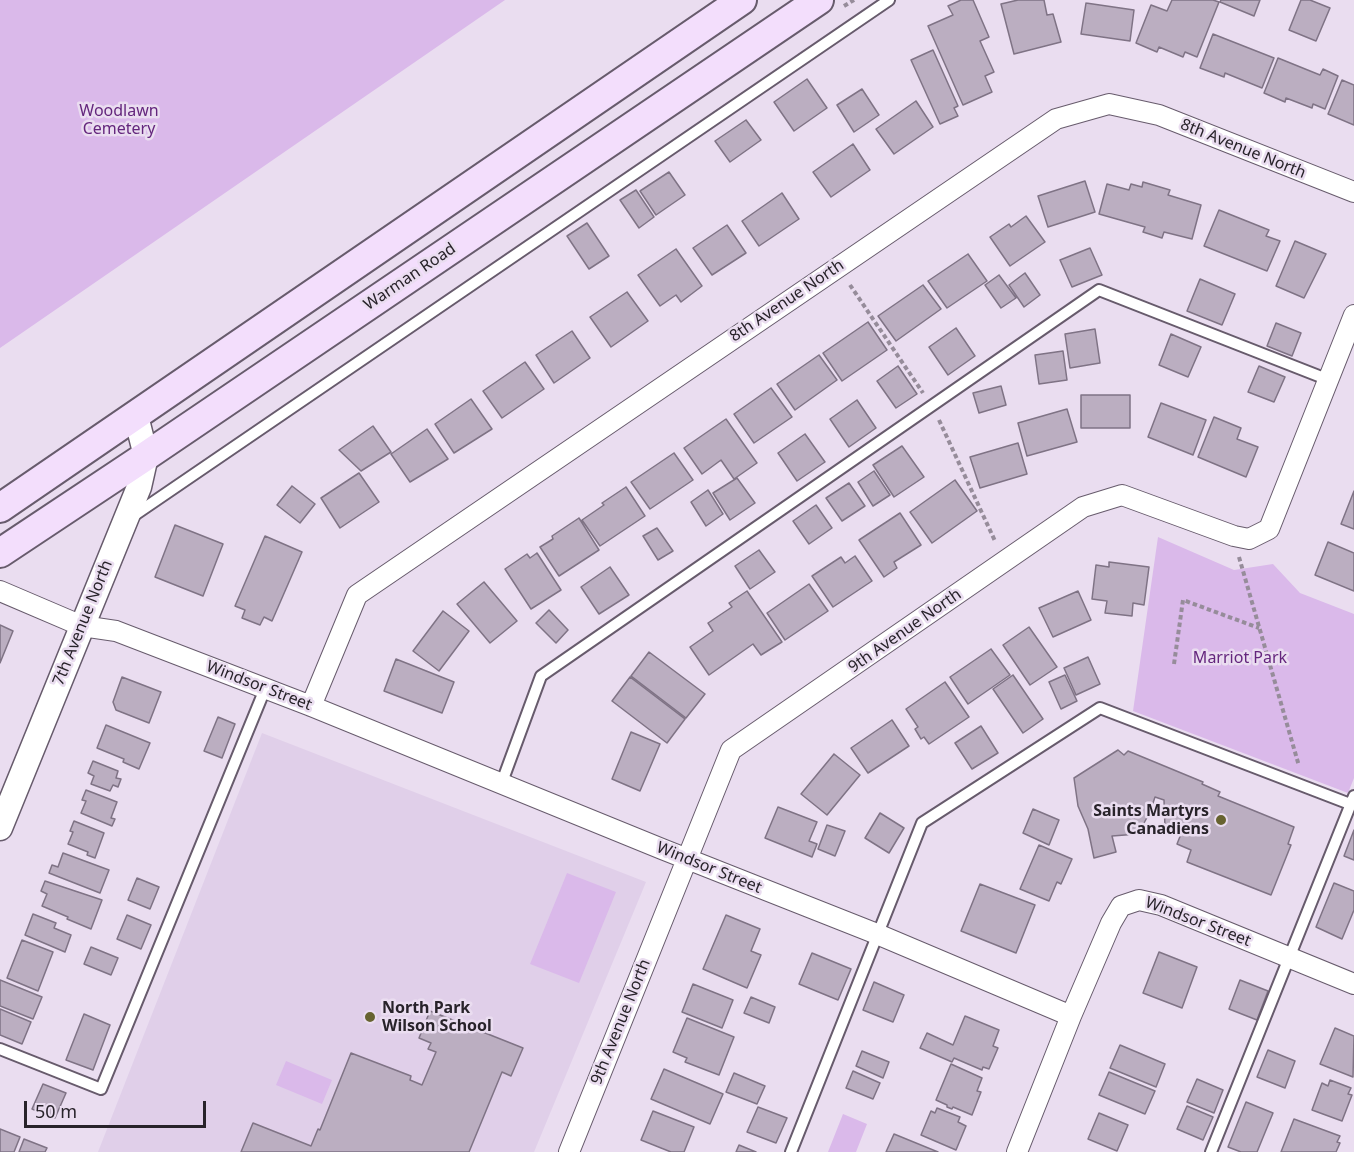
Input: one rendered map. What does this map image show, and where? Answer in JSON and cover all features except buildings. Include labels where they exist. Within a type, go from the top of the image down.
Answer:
[{"type":"main road","points":[[0,508],[742,0]]},
{"type":"main road","name":"Warman Road","points":[[0,553],[819,0]]},
{"type":"street","name":"8th Avenue North","points":[[311,706],[357,595],[1056,119],[1109,104],[1159,115],[1354,192]]},
{"type":"street","name":"9th Avenue North","points":[[569,1152],[731,750],[1083,507],[1122,495],[1234,536],[1250,539],[1269,529],[1354,315]]},
{"type":"street","name":"7th Avenue North","points":[[0,828],[139,487],[146,456],[136,416]]},
{"type":"street","name":"Windsor Street","points":[[0,591],[82,626],[116,631],[311,706],[877,934],[1071,1016],[1111,923],[1121,906],[1139,900],[1161,905],[1354,984]]},
{"type":"street","points":[[1017,1152],[1071,1016]]},
{"type":"lane","points":[[125,521],[889,0]]},
{"type":"lane","points":[[502,782],[541,676],[1099,290],[1329,380]]},
{"type":"lane","points":[[0,1048],[101,1089],[266,689]]},
{"type":"lane","points":[[791,1152],[922,823],[1100,708],[1305,788],[1352,800],[1211,1152]]},
{"type":"path","points":[[1241,562],[1305,788]]},
{"type":"path","points":[[1174,664],[1183,600],[1259,628]]},
{"type":"shaded area","name":"North Park Wilson School","points":[[262,733],[646,882],[534,1152],[98,1152]]},
{"type":"green space","name":"Woodlawn Cemetery","points":[[0,0],[505,0],[0,348]]},
{"type":"green space","name":"Marriot Park","points":[[1158,537],[1234,570],[1273,564],[1300,593],[1354,614],[1354,778],[1348,793],[1133,711]]},
{"type":"green space","points":[[567,873],[616,892],[579,983],[530,964]]},
{"type":"green space","points":[[286,1061],[332,1080],[322,1104],[276,1085]]},
{"type":"green space","points":[[843,1114],[867,1124],[856,1152],[828,1152]]},
{"type":"place","name":"Saints Martyrs Canadiens","points":[[1221,820]]},
{"type":"place","name":"North Park Wilson School","points":[[370,1017]]}]
